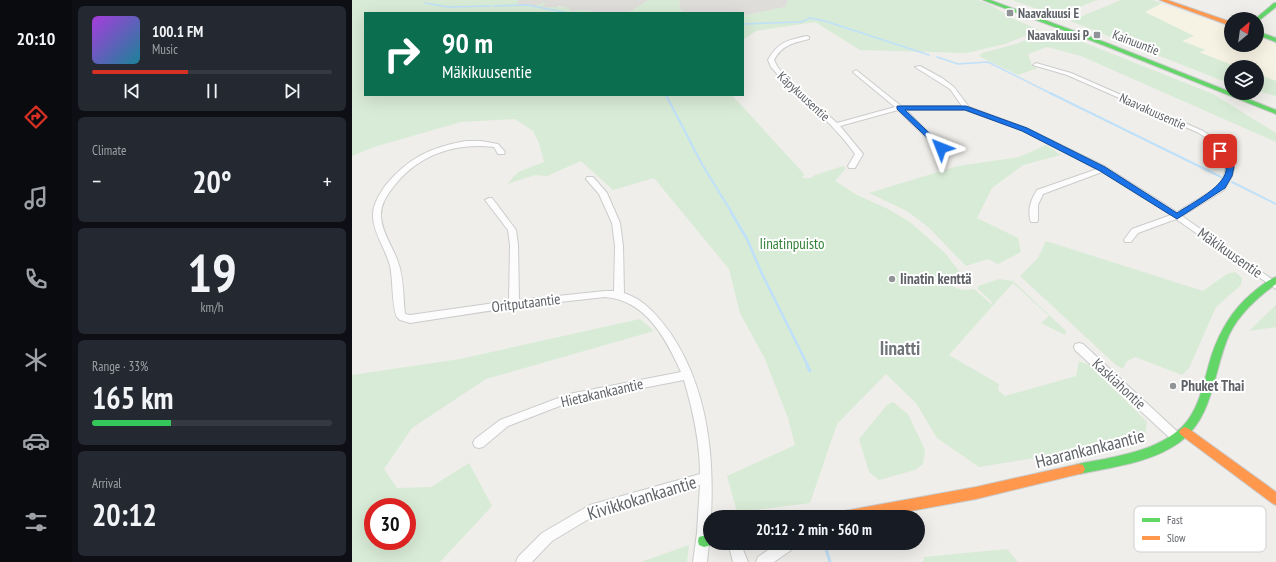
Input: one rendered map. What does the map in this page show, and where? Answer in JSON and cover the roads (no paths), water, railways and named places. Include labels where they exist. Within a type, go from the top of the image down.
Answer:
[{"type":"main road","name":"Kainuuntie","points":[[984,0],[1186,74],[1224,86]]},
{"type":"main road","name":"Kainuuntie","points":[[992,0],[1186,74],[1276,112]]},
{"type":"main road","points":[[1162,0],[1172,2],[1224,21]]},
{"type":"main road","points":[[1264,15],[1276,4]]},
{"type":"main road","points":[[1264,36],[1276,40]]},
{"type":"main road","points":[[1186,74],[1276,122]]},
{"type":"main road","points":[[1264,98],[1276,102]]},
{"type":"main road","points":[[1258,100],[1276,107]]},
{"type":"main road","name":"Haarankankaantie","points":[[882,510],[976,493],[1138,456],[1154,450],[1181,435],[1197,416],[1209,385],[1223,338],[1242,306],[1274,283]]},
{"type":"main road","name":"Kaskiahontie","points":[[1181,435],[1276,499]]},
{"type":"street","name":"Käpykuusentie","points":[[807,38],[784,44],[776,51],[771,60],[774,67],[780,74],[836,125],[852,142],[859,154],[852,166]]},
{"type":"street","name":"Naavakuusentie","points":[[1036,65],[1069,74],[1201,132],[1213,140],[1230,167],[1228,176],[1221,188],[1177,216],[1135,231],[1128,240]]},
{"type":"street","points":[[918,67],[951,86],[961,97],[966,108]]},
{"type":"street","points":[[856,72],[899,108],[941,148],[939,154]]},
{"type":"street","name":"Mäkikuusentie","points":[[836,125],[899,108],[966,108],[1024,129],[1103,169],[1177,216],[1274,283]]},
{"type":"street","name":"Oritputaantie","points":[[501,152],[496,145],[484,143],[442,149],[412,163],[397,175],[382,197],[377,214],[379,226],[395,265],[400,314],[403,318],[410,319],[514,304],[605,294],[619,294],[636,302],[652,316],[672,341],[688,375],[700,417],[704,445],[707,510]]},
{"type":"street","points":[[1034,220],[1033,207],[1040,192],[1103,169]]},
{"type":"street","points":[[590,179],[603,193],[616,223],[619,246],[619,294]]},
{"type":"street","points":[[489,200],[512,230],[514,245],[514,304]]},
{"type":"street","name":"Kaskiahontie","points":[[1079,347],[1181,435]]},
{"type":"street","name":"Hietakankaantie","points":[[479,443],[504,423],[569,398],[688,375]]},
{"type":"street","name":"Kivikkokankaantie","points":[[523,562],[547,537],[594,509],[706,478]]},
{"type":"street","name":"Oritputaantie","points":[[700,562],[704,550]]},
{"type":"street","points":[[736,550],[739,561],[741,562]]},
{"type":"street","points":[[763,562],[779,550]]},
{"type":"waterway","points":[[425,3],[448,7],[490,6]]},
{"type":"waterway","points":[[493,6],[527,5],[564,12]]},
{"type":"waterway","points":[[744,24],[801,22],[810,18],[825,21],[929,55]]},
{"type":"waterway","points":[[937,57],[958,64],[988,62],[1050,93]]},
{"type":"waterway","points":[[1050,93],[1221,177]]},
{"type":"waterway","points":[[667,96],[703,166],[732,213]]},
{"type":"waterway","points":[[1232,182],[1276,204]]},
{"type":"waterway","points":[[731,212],[747,239],[762,274],[808,366]]},
{"type":"waterway","points":[[807,365],[810,371]]},
{"type":"waterway","points":[[826,550],[830,562]]},
{"type":"place","name":"Naavakuusi E","points":[[1010,13]]},
{"type":"place","name":"Naavakuusi P","points":[[1097,35]]},
{"type":"place","name":"Iinatin kenttä","points":[[892,279]]},
{"type":"place","name":"Phuket Thai","points":[[1173,386]]},
{"type":"district","name":"Iinatti","points":[[900,348]]},
{"type":"park label","name":"Iinatinpuisto","points":[[792,244]]}]
